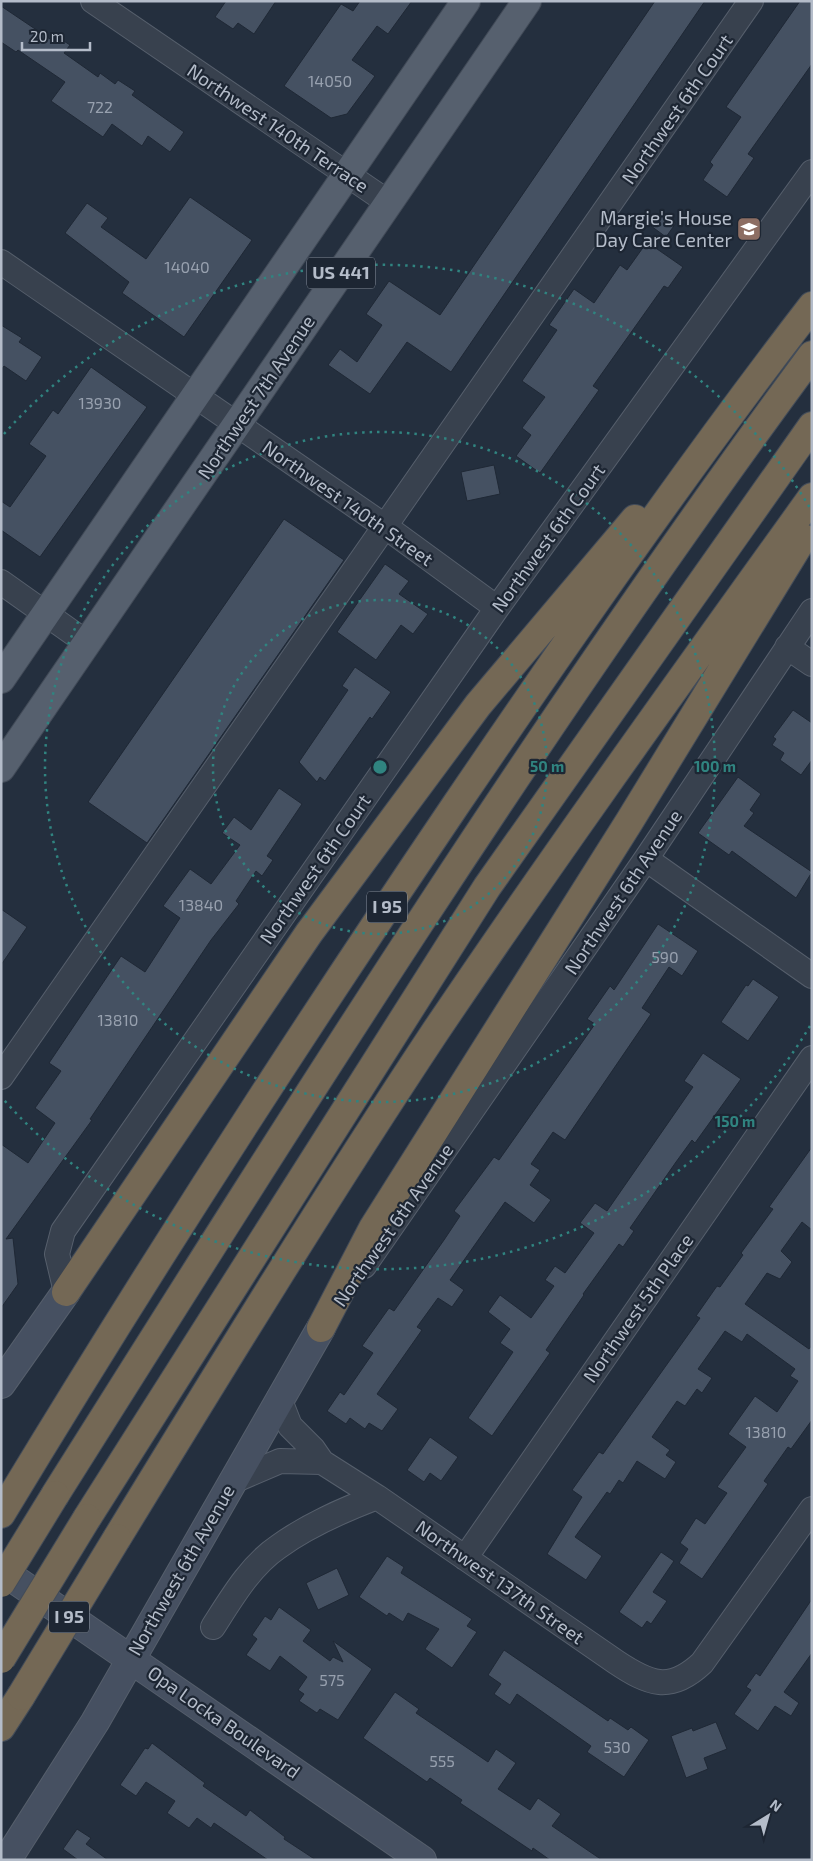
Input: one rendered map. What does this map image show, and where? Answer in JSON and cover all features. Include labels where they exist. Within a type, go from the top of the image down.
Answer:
[{"type":"highway","name":"I 95","points":[[1,1514],[159,1257],[332,987],[565,644],[812,306]]},
{"type":"highway","points":[[1,1583],[279,1138],[511,786],[631,608],[812,355]]},
{"type":"highway","points":[[66,1292],[309,933],[478,705],[774,356]]},
{"type":"highway","points":[[1,1659],[87,1518],[487,887],[812,426]]},
{"type":"highway","name":"I 95","points":[[1,1727],[309,1226],[434,1034],[578,823],[812,497]]},
{"type":"highway","points":[[321,1328],[373,1228],[629,822],[812,523]]},
{"type":"main road","name":"US 441","points":[[1,679],[466,1]]},
{"type":"main road","name":"Northwest 7th Avenue","points":[[1,768],[527,1]]},
{"type":"main road","points":[[1,1384],[66,1292]]},
{"type":"main road","name":"Northwest 6th Avenue","points":[[7,1860],[56,1785],[321,1328]]},
{"type":"main road","name":"Opa Locka Boulevard","points":[[1,1570],[131,1657],[422,1860]]},
{"type":"street","name":"Northwest 140th Terrace","points":[[93,1],[389,203]]},
{"type":"street","name":"Northwest 6th Court","points":[[1,1077],[751,1]]},
{"type":"street","name":"Northwest 6th Court","points":[[66,1292],[57,1254],[63,1231],[497,608],[812,172]]},
{"type":"street","name":"Northwest 140th Street","points":[[1,262],[386,527],[497,608]]},
{"type":"street","points":[[1,582],[87,643]]},
{"type":"street","name":"Northwest 6th Avenue","points":[[321,1328],[646,859],[812,612]]},
{"type":"street","points":[[787,647],[812,664]]},
{"type":"street","points":[[646,859],[812,976]]},
{"type":"street","name":"Northwest 5th Place","points":[[465,1558],[812,1058]]},
{"type":"street","name":"Northwest 137th Street","points":[[280,1398],[290,1426],[313,1449],[322,1462],[377,1497],[634,1674],[657,1682],[667,1683],[683,1678],[694,1670],[709,1653],[812,1509]]},
{"type":"street","points":[[231,1482],[267,1465],[280,1462],[322,1462]]},
{"type":"street","points":[[213,1626],[255,1568],[277,1547],[348,1508],[377,1497]]},
{"type":"building","points":[[226,1],[276,1],[254,34],[238,23],[233,29],[215,17]]},
{"type":"building","points":[[360,1],[412,1],[388,34],[377,26],[352,60],[375,76],[347,114],[331,118],[284,86],[341,4],[353,11]]},
{"type":"building","points":[[655,1],[705,1],[451,372],[407,342],[370,394],[328,365],[340,349],[357,362],[382,325],[366,314],[389,281],[440,315]]},
{"type":"building","points":[[800,1],[812,1],[812,64],[748,154],[754,158],[727,197],[703,180],[713,165],[710,162],[741,117],[726,107]]},
{"type":"building","points":[[1,6],[50,39],[53,34],[70,45],[64,53],[98,77],[100,73],[115,84],[118,80],[135,91],[132,95],[184,132],[170,152],[148,136],[142,146],[112,124],[103,137],[51,101],[65,82],[18,50],[16,52],[1,42]]},
{"type":"building","points":[[190,197],[252,240],[184,337],[122,293],[129,282],[65,233],[87,203],[108,218],[101,227],[146,259]]},
{"type":"building","points":[[661,212],[676,223],[666,237],[651,226]]},
{"type":"building","points":[[647,242],[683,267],[668,288],[664,286],[593,386],[599,390],[540,473],[516,456],[531,435],[522,428],[545,397],[522,381],[557,330],[549,325],[574,289],[594,303],[620,265],[627,270]]},
{"type":"building","points":[[1,325],[22,338],[19,342],[42,357],[26,381],[4,366],[1,370]]},
{"type":"building","points":[[91,367],[147,407],[40,557],[1,530],[1,501],[10,507],[46,456],[29,444],[53,410],[58,414]]},
{"type":"building","points":[[494,465],[500,494],[467,501],[461,472]]},
{"type":"building","points":[[284,519],[344,560],[147,843],[88,802]]},
{"type":"building","points":[[385,564],[409,581],[399,594],[428,614],[413,634],[401,625],[376,660],[337,632]]},
{"type":"building","points":[[355,667],[391,692],[372,719],[370,717],[325,781],[320,777],[317,782],[299,762],[348,690],[342,686]]},
{"type":"building","points":[[793,710],[812,723],[812,760],[801,775],[780,760],[784,753],[772,745],[776,739],[773,737]]},
{"type":"building","points":[[738,777],[761,794],[750,810],[754,813],[744,826],[812,872],[796,898],[732,851],[729,855],[698,833]]},
{"type":"building","points":[[279,788],[302,804],[267,856],[273,860],[262,876],[256,871],[236,901],[239,904],[211,940],[90,1119],[92,1120],[6,1239],[13,1238],[18,1284],[1,1308],[1,1144],[28,1163],[55,1123],[35,1108],[61,1071],[49,1063],[121,956],[145,972],[180,918],[163,906],[190,869],[211,884],[240,845],[222,833],[234,817],[251,830]]},
{"type":"building","points":[[1,909],[27,927],[1,965]]},
{"type":"building","points":[[658,924],[698,951],[682,976],[669,967],[642,1008],[651,1014],[565,1140],[553,1132],[531,1164],[540,1170],[530,1185],[551,1200],[534,1223],[505,1202],[450,1280],[464,1290],[452,1307],[438,1298],[417,1327],[422,1330],[377,1394],[398,1409],[382,1431],[369,1423],[365,1429],[350,1418],[346,1424],[327,1411],[340,1392],[344,1395],[373,1353],[362,1346],[389,1308],[394,1311],[444,1240],[460,1216],[454,1211],[494,1157],[499,1160],[595,1024],[587,1019],[610,986],[614,990]]},
{"type":"building","points":[[753,979],[779,997],[748,1041],[721,1022],[746,985],[748,986]]},
{"type":"building","points":[[703,1053],[741,1079],[695,1143],[692,1140],[676,1162],[630,1228],[634,1231],[623,1247],[619,1244],[583,1294],[546,1350],[550,1353],[492,1436],[468,1418],[513,1352],[500,1343],[510,1329],[488,1312],[500,1295],[531,1318],[554,1286],[545,1280],[555,1266],[565,1273],[594,1233],[580,1223],[595,1203],[607,1211],[693,1087],[684,1081]]},
{"type":"building","points":[[812,1147],[812,1230],[802,1222],[781,1251],[792,1262],[780,1279],[767,1273],[745,1304],[809,1349],[812,1345],[812,1420],[791,1449],[788,1447],[764,1481],[768,1484],[702,1579],[679,1563],[688,1549],[680,1543],[696,1518],[705,1524],[727,1493],[717,1487],[746,1447],[728,1434],[755,1396],[777,1412],[798,1381],[790,1376],[795,1369],[747,1334],[742,1342],[725,1331],[698,1369],[712,1378],[702,1393],[697,1389],[685,1406],[677,1401],[652,1437],[670,1450],[666,1455],[676,1462],[665,1479],[637,1461],[623,1483],[619,1480],[610,1494],[607,1492],[575,1537],[602,1556],[586,1580],[547,1554],[582,1497],[572,1490],[599,1452],[603,1454],[700,1318],[696,1316],[717,1286],[720,1287],[743,1255],[741,1253],[773,1209],[769,1207]]},
{"type":"building","points":[[430,1437],[458,1457],[441,1481],[430,1473],[424,1482],[407,1470]]},
{"type":"building","points":[[661,1552],[674,1561],[653,1592],[667,1601],[651,1624],[647,1621],[642,1628],[619,1612]]},
{"type":"building","points":[[387,1556],[404,1567],[401,1573],[472,1619],[467,1626],[477,1632],[452,1668],[425,1649],[439,1629],[408,1613],[403,1622],[389,1613],[387,1616],[359,1597]]},
{"type":"building","points":[[337,1568],[349,1595],[318,1610],[306,1583]]},
{"type":"building","points":[[812,1599],[812,1653],[784,1692],[799,1703],[791,1716],[775,1706],[758,1731],[734,1714],[751,1690],[746,1687],[756,1673],[760,1676]]},
{"type":"building","points":[[279,1607],[311,1630],[303,1641],[330,1661],[333,1657],[343,1662],[333,1641],[372,1669],[338,1720],[320,1709],[317,1713],[299,1701],[304,1694],[298,1690],[307,1677],[280,1656],[270,1671],[246,1655],[257,1639],[252,1635],[265,1616],[271,1620]]},
{"type":"building","points":[[504,1650],[608,1721],[610,1718],[628,1730],[631,1727],[649,1740],[624,1777],[587,1752],[591,1746],[517,1694],[510,1705],[494,1694],[501,1684],[488,1675]]},
{"type":"building","points":[[395,1692],[419,1709],[416,1713],[488,1762],[496,1749],[516,1763],[498,1789],[530,1810],[538,1798],[561,1814],[552,1826],[602,1860],[550,1860],[533,1848],[532,1851],[460,1803],[462,1800],[430,1778],[427,1782],[363,1738]]},
{"type":"building","points":[[716,1722],[727,1749],[704,1758],[708,1769],[686,1778],[671,1736],[692,1728],[693,1731]]},
{"type":"building","points":[[152,1743],[205,1783],[203,1786],[246,1816],[250,1810],[285,1837],[284,1839],[316,1860],[268,1860],[214,1823],[211,1828],[197,1818],[189,1828],[167,1813],[175,1801],[146,1782],[136,1796],[120,1785],[145,1748],[148,1749]]},
{"type":"building","points":[[77,1829],[91,1838],[86,1844],[108,1860],[78,1860],[63,1849]]},
{"type":"place","name":"Margie's House Day Care Center","points":[[749,229]]}]
